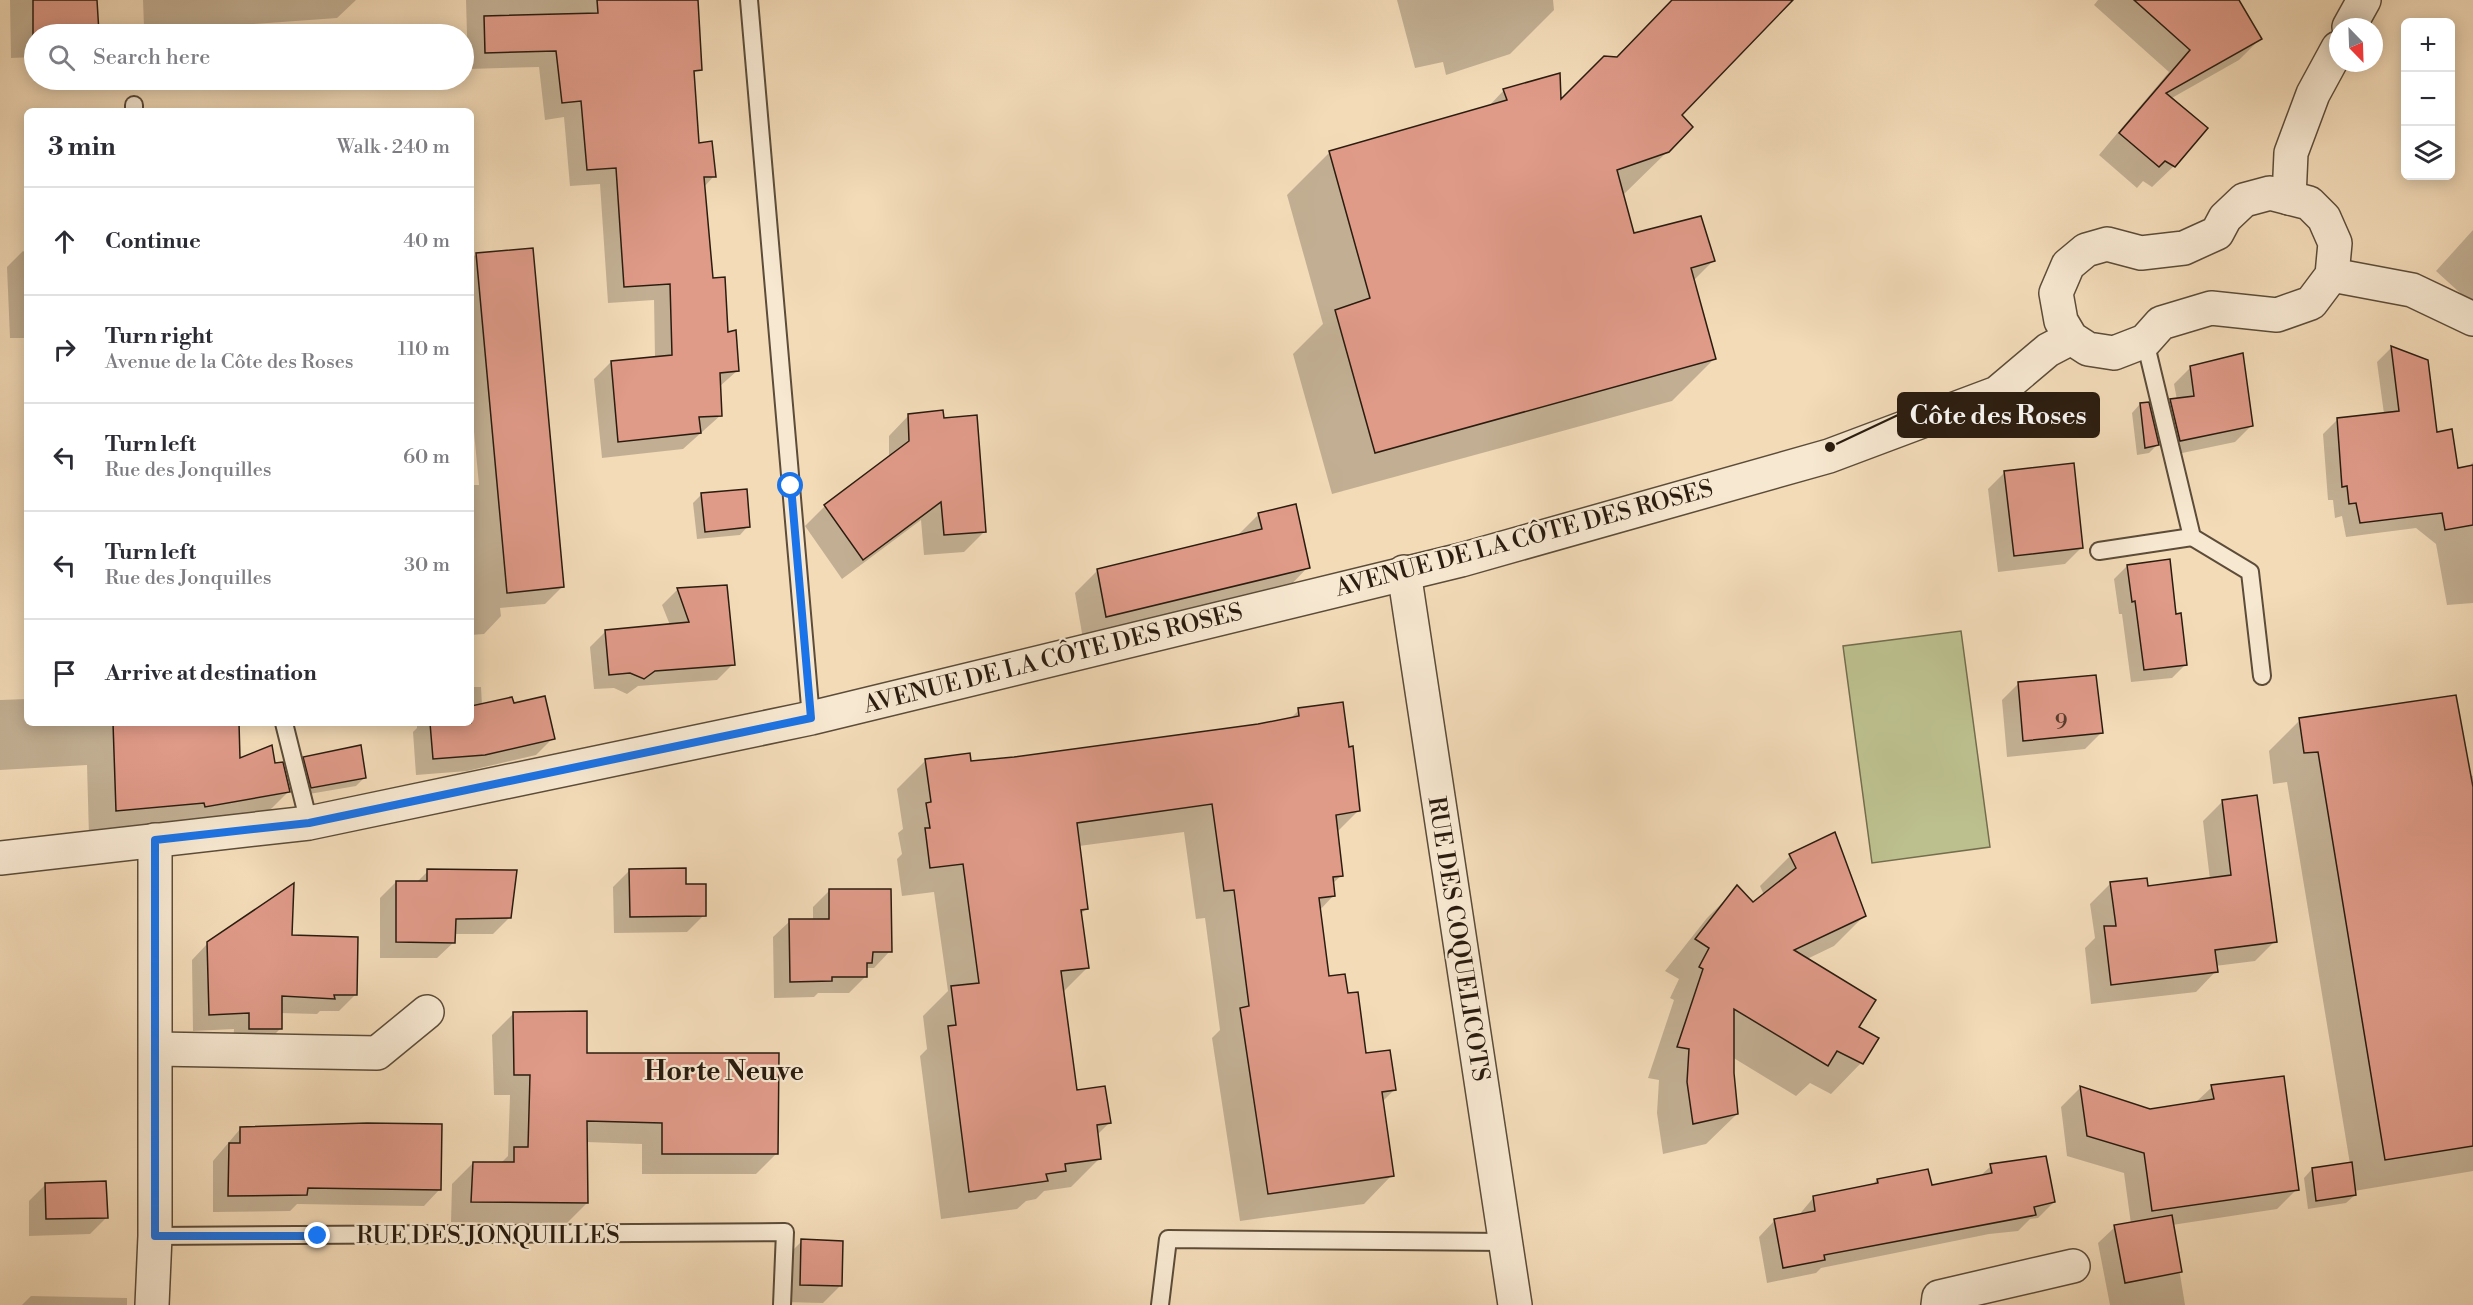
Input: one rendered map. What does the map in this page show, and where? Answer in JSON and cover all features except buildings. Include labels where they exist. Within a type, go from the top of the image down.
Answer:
[{"type":"street","points":[[2354,18],[2364,0]]},
{"type":"street","points":[[2289,198],[2291,153],[2313,94],[2329,65]]},
{"type":"street","points":[[2270,193],[2309,203],[2324,218],[2335,243],[2332,275],[2311,303],[2303,306],[2277,315],[2211,308],[2161,323],[2145,341],[2114,353],[2088,349],[2071,338],[2061,321],[2056,293],[2068,265],[2086,250],[2107,244],[2141,253],[2184,248],[2217,233],[2224,218],[2244,200],[2270,193]]},
{"type":"street","points":[[2332,275],[2412,290],[2473,319]]},
{"type":"street","name":"AVENUE DE LA CÔTE DES ROSES","points":[[0,858],[309,823],[811,718],[1404,572],[1461,560],[1829,456],[1997,393],[2048,350],[2071,338]]},
{"type":"street","name":"RUE DES COQUELICOTS","points":[[1404,572],[1515,1305]]},
{"type":"street","points":[[152,1305],[155,1236],[155,840]]},
{"type":"street","points":[[156,1049],[377,1053],[427,1012]]},
{"type":"street","points":[[1938,1305],[1939,1297],[2073,1266]]},
{"type":"lane","points":[[749,0],[811,718]]},
{"type":"lane","points":[[2145,341],[2192,537]]},
{"type":"lane","points":[[2098,551],[2192,537],[2250,572],[2262,676]]},
{"type":"lane","points":[[285,726],[309,823]]},
{"type":"lane","name":"RUE DES JONQUILLES","points":[[155,1236],[785,1232],[782,1305]]},
{"type":"lane","points":[[1160,1305],[1167,1239],[1506,1242]]},
{"type":"green space","points":[[1961,631],[1990,847],[1872,863],[1843,646]]},
{"type":"place","name":"Côte des Roses","points":[[1830,447]]},
{"type":"district","name":"Horte Neuve","points":[[724,1071]]},
{"type":"route","points":[[318,1236],[155,1236],[155,840],[309,823],[811,718],[791,486]]}]
